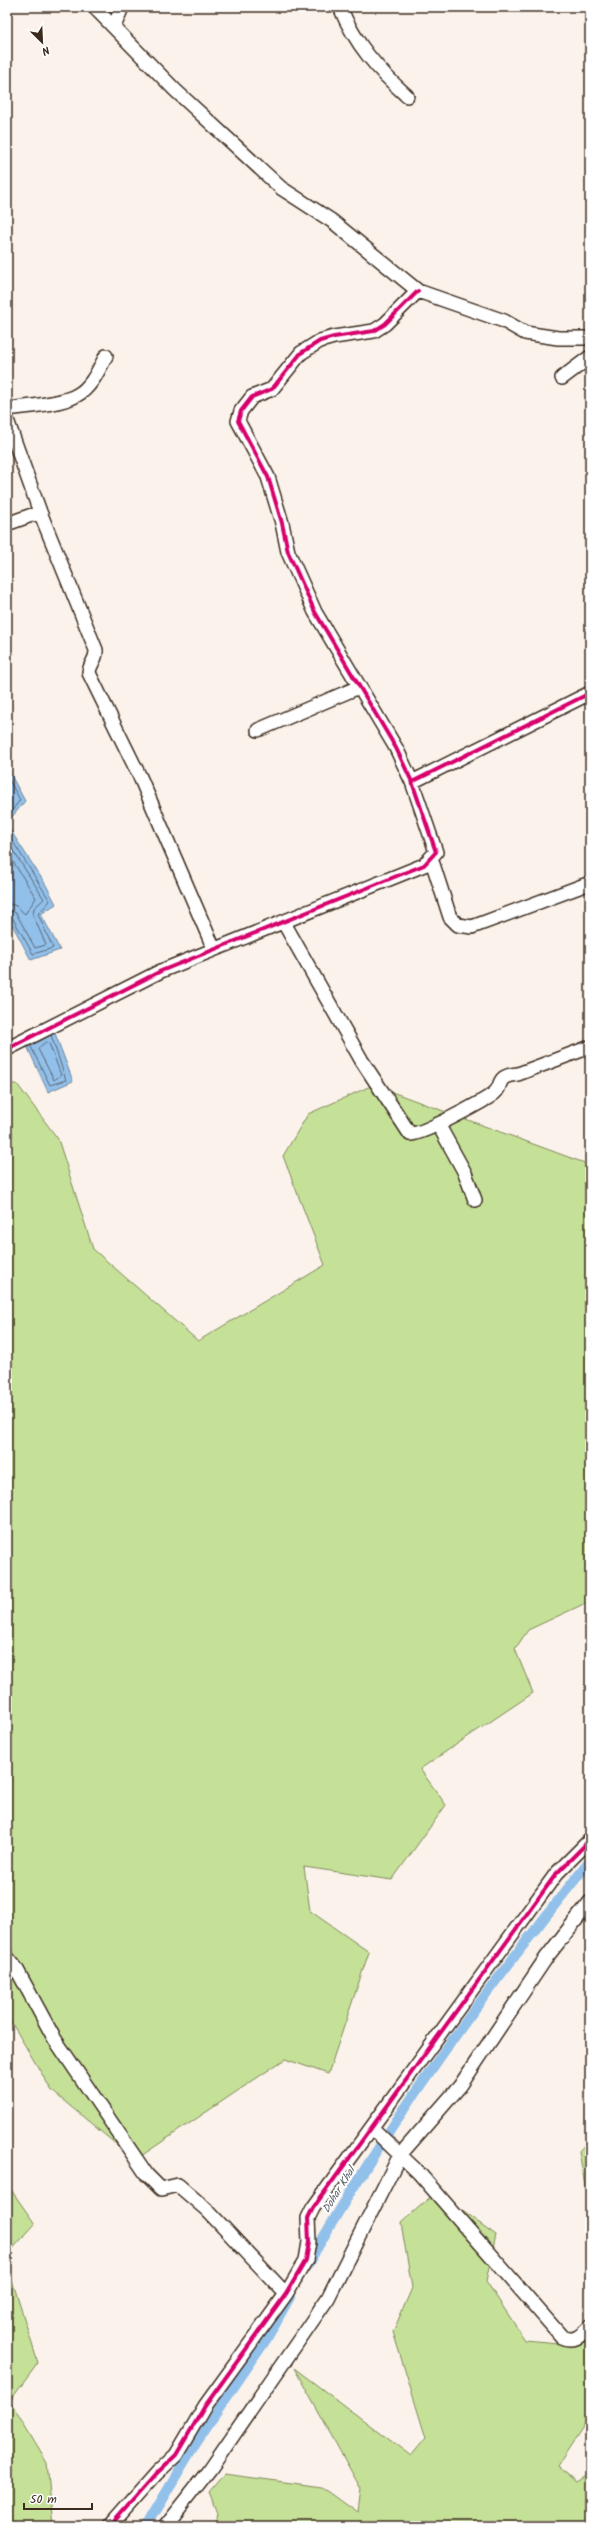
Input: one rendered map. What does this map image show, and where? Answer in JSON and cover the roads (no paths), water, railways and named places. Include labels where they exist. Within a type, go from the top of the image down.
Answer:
[{"type":"street","points":[[94,7],[175,90],[281,188],[332,221],[418,291],[504,321],[525,333],[558,338],[590,338]]},
{"type":"street","points":[[114,27],[122,7]]},
{"type":"street","points":[[340,7],[360,47],[377,69],[407,96]]},
{"type":"street","points":[[7,1049],[160,971],[214,948],[284,923],[424,865],[436,852],[412,782],[396,748],[315,612],[288,552],[282,523],[268,476],[238,421],[241,411],[252,397],[272,389],[301,354],[320,341],[334,337],[374,331],[385,324],[418,291]]},
{"type":"street","points":[[7,409],[37,405],[77,396],[90,382],[106,356]]},
{"type":"street","points":[[562,378],[590,357]]},
{"type":"street","points":[[7,420],[40,512],[96,650],[97,656],[89,669],[89,673],[140,777],[214,948]]},
{"type":"street","points":[[7,524],[40,512]]},
{"type":"street","points":[[258,730],[359,687]]},
{"type":"street","points":[[412,782],[590,693]]},
{"type":"street","points":[[431,858],[450,917],[458,925],[472,927],[590,883]]},
{"type":"street","points":[[284,923],[336,1018],[407,1131],[414,1134],[438,1124],[494,1094],[501,1079],[518,1074],[590,1046]]},
{"type":"street","points":[[438,1124],[465,1173],[476,1200]]},
{"type":"street","points":[[110,2526],[156,2474],[176,2455],[205,2406],[286,2294],[306,2260],[309,2242],[308,2218],[313,2208],[373,2129],[556,1874],[590,1840]]},
{"type":"street","points":[[165,2526],[210,2469],[328,2298],[398,2153],[460,2086],[546,1958],[590,1902]]},
{"type":"street","points":[[7,1957],[16,1968],[54,2038],[147,2175],[161,2189],[178,2185],[207,2210],[286,2294]]},
{"type":"street","points":[[373,2129],[398,2153],[562,2337],[570,2340],[576,2339],[590,2327]]},
{"type":"water","points":[[7,768],[25,801],[7,823]]},
{"type":"water","points":[[7,825],[46,885],[56,904],[41,914],[60,950],[31,960],[7,915]]},
{"type":"water","points":[[53,1028],[73,1081],[48,1092],[26,1044]]},
{"type":"waterway","name":"Dohar Khal","points":[[307,2266],[338,2213],[405,2108],[476,2007],[590,1861]]},
{"type":"waterway","name":"Dohar Khal","points":[[143,2526],[149,2521],[197,2441],[266,2340],[290,2297]]}]
